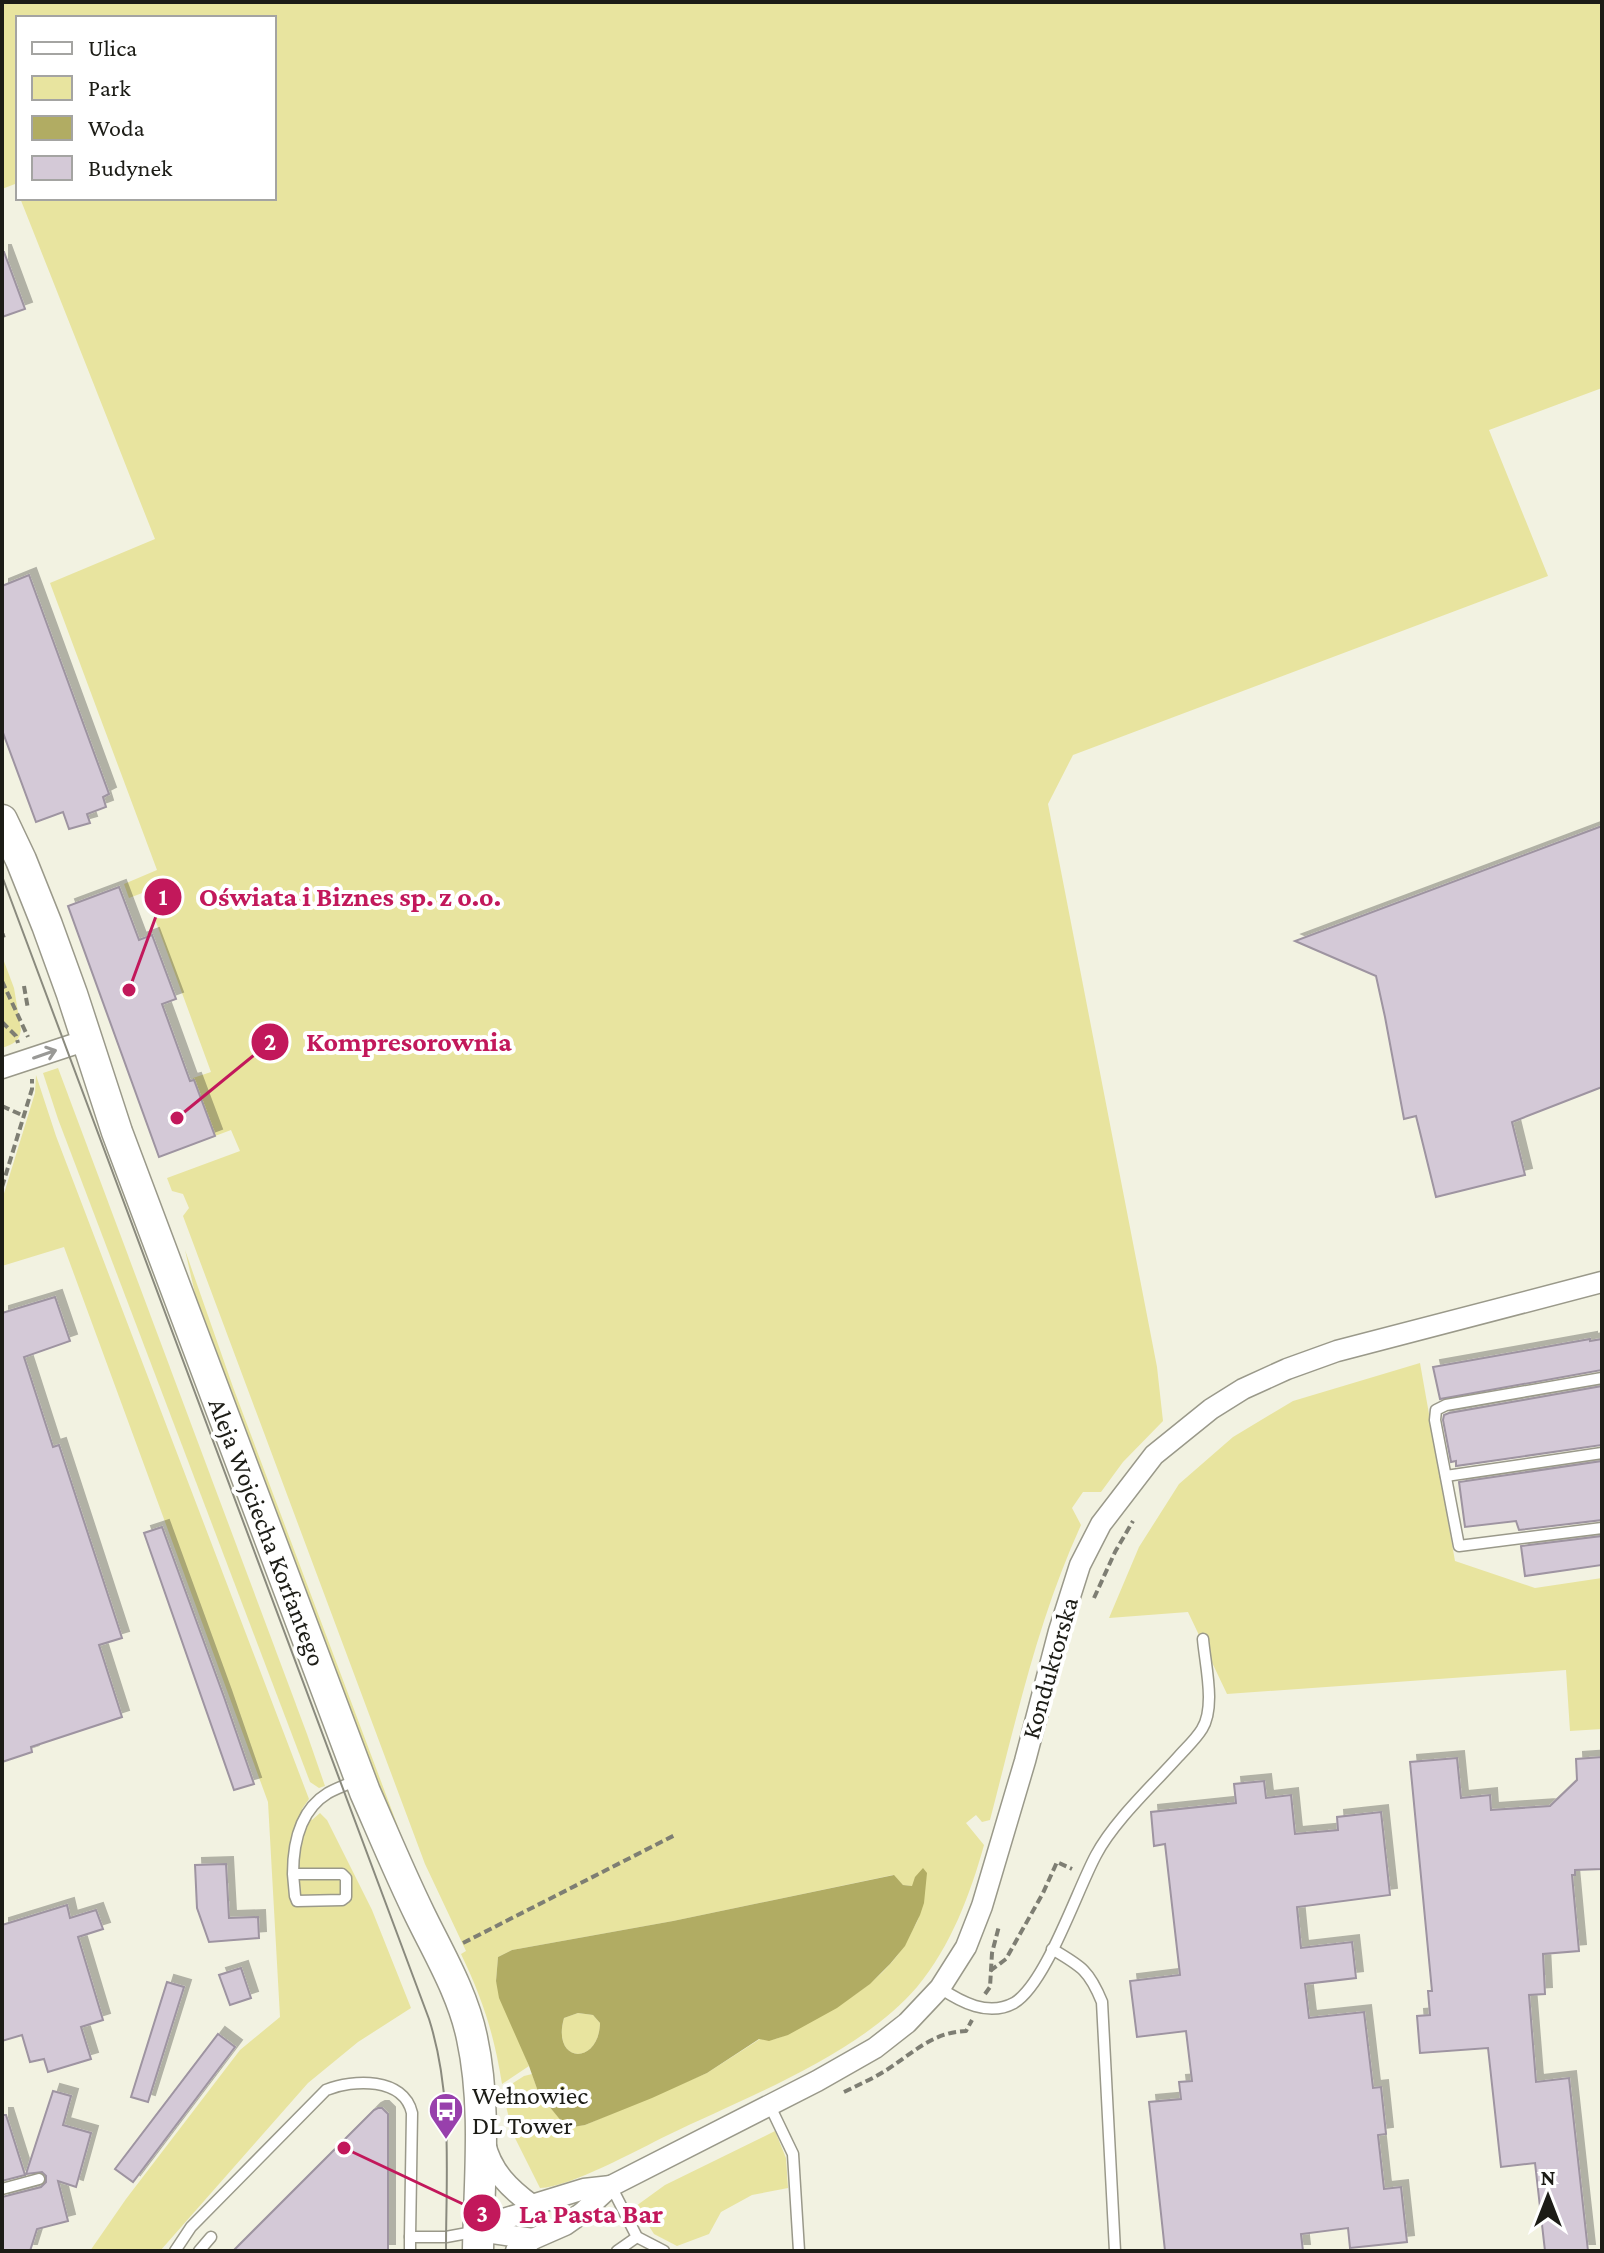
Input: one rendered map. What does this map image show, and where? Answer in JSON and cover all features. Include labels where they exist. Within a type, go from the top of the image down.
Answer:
[{"type":"main road","name":"Aleja Wojciecha Korfantego","points":[[2,820],[47,925],[126,1159],[360,1780],[404,1883],[458,1993],[472,2035],[478,2071],[478,2241]]},
{"type":"street","points":[[2,1068],[87,1040]]},
{"type":"street","name":"Konduktorska","points":[[478,2241],[524,2245],[565,2225],[611,2186],[875,2048],[907,2023],[940,1988],[966,1947],[982,1906],[1025,1761],[1051,1657],[1080,1565],[1101,1524],[1154,1455],[1211,1409],[1243,1389],[1287,1369],[1337,1351],[1602,1282]]},
{"type":"street","points":[[480,2122],[488,2156],[514,2192],[532,2205]]},
{"type":"street","name":"Konduktorska","points":[[478,2241],[500,2220],[520,2214],[532,2205],[584,2189],[611,2186]]},
{"type":"lane","points":[[1602,1378],[1446,1405],[1436,1410],[1435,1420],[1459,1546],[1602,1528]]},
{"type":"lane","points":[[1446,1476],[1602,1453]]},
{"type":"lane","points":[[940,1988],[971,2005],[989,2008],[1008,2005],[1031,1987],[1106,1837],[1203,1728],[1209,1704],[1203,1639]]},
{"type":"lane","points":[[293,1874],[342,1874],[346,1878],[346,1897],[342,1900],[297,1901],[293,1874],[297,1837],[310,1810],[327,1793],[360,1780]]},
{"type":"lane","points":[[1052,1949],[1079,1965],[1093,1980],[1102,2002],[1115,2251]]},
{"type":"lane","points":[[175,2251],[201,2216],[326,2090],[339,2085],[372,2084],[402,2093],[410,2102],[410,2251]]},
{"type":"lane","points":[[769,2104],[793,2154],[799,2251]]},
{"type":"lane","points":[[2,2189],[39,2179]]},
{"type":"lane","points":[[611,2186],[637,2237],[664,2251]]},
{"type":"lane","points":[[199,2251],[211,2237]]},
{"type":"lane","points":[[410,2237],[478,2241]]},
{"type":"lane","points":[[617,2251],[637,2237]]},
{"type":"path","points":[[2,981],[25,1031],[32,1089],[2,1187]]},
{"type":"path","points":[[24,986],[28,1009]]},
{"type":"path","points":[[2,1022],[16,1036],[29,1060]]},
{"type":"path","points":[[2,1106],[24,1116]]},
{"type":"path","points":[[1092,1602],[1133,1521]]},
{"type":"path","points":[[462,1944],[675,1835]]},
{"type":"path","points":[[990,1971],[1006,1959],[1057,1862],[1086,1875]]},
{"type":"path","points":[[990,1987],[993,1947],[1003,1916]]},
{"type":"green space","points":[[2,2],[1602,2],[1602,388],[1489,430],[1548,576],[1073,755],[1048,804],[1157,1367],[1163,1421],[1123,1462],[1101,1492],[1083,1492],[1072,1508],[1081,1525],[1040,1633],[990,1820],[982,1822],[976,1815],[966,1823],[984,1845],[966,1901],[949,1937],[917,1987],[893,2011],[834,2053],[604,2167],[553,2186],[540,2188],[513,2134],[502,2090],[532,2074],[541,2100],[567,2127],[585,2125],[707,2073],[760,2039],[774,2039],[792,2032],[868,1985],[903,1948],[918,1918],[918,1905],[912,1886],[903,1885],[893,1875],[673,1921],[512,1950],[498,1957],[496,1981],[529,2066],[502,2084],[487,2018],[461,1954],[466,1951],[425,1864],[183,1216],[189,1208],[183,1194],[172,1191],[167,1178],[240,1151],[231,1130],[215,1136],[193,1078],[211,1072],[145,892],[129,898],[124,884],[157,870],[50,583],[155,539],[21,200],[276,200],[276,16],[16,16],[16,187],[15,184],[2,189]]},
{"type":"green space","points":[[2,956],[14,988],[21,1030],[15,1042],[2,1048]]},
{"type":"green space","points":[[58,1068],[325,1786],[319,1788],[310,1782],[58,1119],[43,1073]]},
{"type":"green space","points":[[36,1075],[56,1136],[309,1799],[302,1809],[312,1820],[320,1813],[327,1820],[372,1910],[411,2008],[358,2042],[308,2083],[160,2251],[90,2251],[240,2050],[280,2017],[268,1802],[64,1247],[2,1266],[2,1200],[35,1093]]},
{"type":"green space","points":[[185,1250],[233,1387],[412,1864],[391,1822],[202,1324]]},
{"type":"green space","points":[[1420,1363],[1455,1561],[1535,1588],[1602,1578],[1602,1729],[1570,1731],[1566,1670],[1227,1694],[1188,1612],[1109,1618],[1139,1547],[1179,1484],[1233,1437],[1293,1401]]},
{"type":"green space","points":[[578,2013],[593,2015],[600,2023],[598,2037],[592,2047],[577,2054],[569,2051],[564,2044],[562,2033],[564,2018]]},
{"type":"green space","points":[[775,2131],[786,2158],[788,2188],[752,2195],[721,2212],[709,2234],[677,2246],[654,2234],[636,2206],[665,2185]]},
{"type":"water","points":[[923,1868],[927,1873],[924,1903],[905,1946],[870,1984],[837,2008],[788,2035],[769,2041],[759,2039],[707,2073],[585,2125],[567,2128],[541,2100],[499,1998],[496,1981],[498,1957],[512,1950],[673,1921],[894,1875],[903,1885],[912,1886]],"holes":[[[578,2013],[593,2015],[600,2023],[598,2037],[592,2047],[577,2054],[569,2051],[562,2033],[564,2018]]]},
{"type":"building","points":[[2,252],[25,309],[2,317]]},
{"type":"building","points":[[29,575],[109,794],[103,797],[106,807],[87,814],[90,823],[69,829],[63,812],[36,822],[2,730],[2,586]]},
{"type":"building","points":[[1602,826],[1602,1087],[1512,1122],[1525,1175],[1436,1197],[1416,1116],[1404,1119],[1376,976],[1295,941]]},
{"type":"building","points":[[119,887],[139,940],[152,935],[176,999],[162,1004],[190,1081],[194,1080],[215,1136],[159,1157],[68,906]]},
{"type":"building","points":[[55,1297],[70,1341],[24,1357],[53,1447],[59,1445],[122,1638],[99,1645],[122,1717],[31,1747],[32,1752],[2,1762],[2,1313]]},
{"type":"building","points":[[1602,1339],[1602,1370],[1440,1399],[1433,1367]]},
{"type":"building","points":[[1602,1386],[1602,1445],[1456,1466],[1456,1461],[1451,1462],[1444,1415]]},
{"type":"building","points":[[1602,1461],[1602,1520],[1519,1530],[1516,1521],[1465,1527],[1459,1482]]},
{"type":"building","points":[[162,1527],[254,1784],[234,1790],[144,1533]]},
{"type":"building","points":[[1602,1536],[1602,1565],[1525,1576],[1521,1546]]},
{"type":"building","points":[[1602,1757],[1602,1869],[1575,1870],[1575,1875],[1572,1875],[1579,1951],[1543,1954],[1545,1994],[1529,1995],[1536,2082],[1569,2078],[1588,2251],[1545,2251],[1535,2163],[1501,2167],[1488,2048],[1420,2053],[1417,2016],[1430,2015],[1428,1991],[1432,1991],[1410,1762],[1457,1758],[1461,1798],[1490,1795],[1491,1810],[1550,1806],[1577,1780],[1576,1759]]},
{"type":"building","points":[[1264,1781],[1266,1798],[1291,1795],[1295,1834],[1338,1830],[1337,1817],[1381,1812],[1390,1895],[1297,1907],[1301,1948],[1352,1942],[1356,1978],[1305,1984],[1309,2018],[1364,2012],[1373,2088],[1381,2087],[1386,2134],[1378,2135],[1384,2189],[1401,2187],[1407,2242],[1350,2248],[1348,2228],[1301,2234],[1303,2251],[1165,2251],[1149,2102],[1181,2099],[1179,2082],[1192,2081],[1186,2031],[1137,2037],[1130,1981],[1180,1975],[1165,1844],[1154,1846],[1151,1812],[1236,1803],[1234,1784]]},
{"type":"building","points":[[226,1864],[229,1918],[258,1917],[259,1938],[209,1942],[197,1908],[195,1865]]},
{"type":"building","points":[[67,1905],[70,1918],[96,1910],[103,1929],[78,1937],[103,2020],[81,2027],[91,2059],[48,2072],[44,2059],[30,2062],[22,2035],[2,2041],[2,1925]]},
{"type":"building","points":[[241,1968],[251,1998],[230,2005],[219,1975]]},
{"type":"building","points":[[167,1982],[184,1987],[148,2102],[131,2097]]},
{"type":"building","points":[[218,2034],[235,2047],[133,2182],[115,2169]]},
{"type":"building","points":[[53,2091],[71,2096],[63,2125],[91,2133],[76,2187],[58,2181],[68,2221],[37,2229],[30,2251],[2,2251],[2,2197],[41,2187],[46,2182],[42,2172],[26,2174]]},
{"type":"building","points":[[378,2108],[388,2114],[388,2251],[233,2251],[374,2110]]},
{"type":"building","points":[[2,2115],[6,2115],[25,2175],[2,2181]]},
{"type":"tram line","points":[[2,876],[429,2019],[437,2047],[445,2105],[446,2251]]},
{"type":"place","name":"Oświata i Biznes sp. z o.o.","points":[[129,990]]},
{"type":"place","name":"Kompresorownia","points":[[177,1118]]},
{"type":"place","name":"Wełnowiec DL Tower","points":[[446,2141]]},
{"type":"place","name":"La Pasta Bar","points":[[344,2148]]}]
